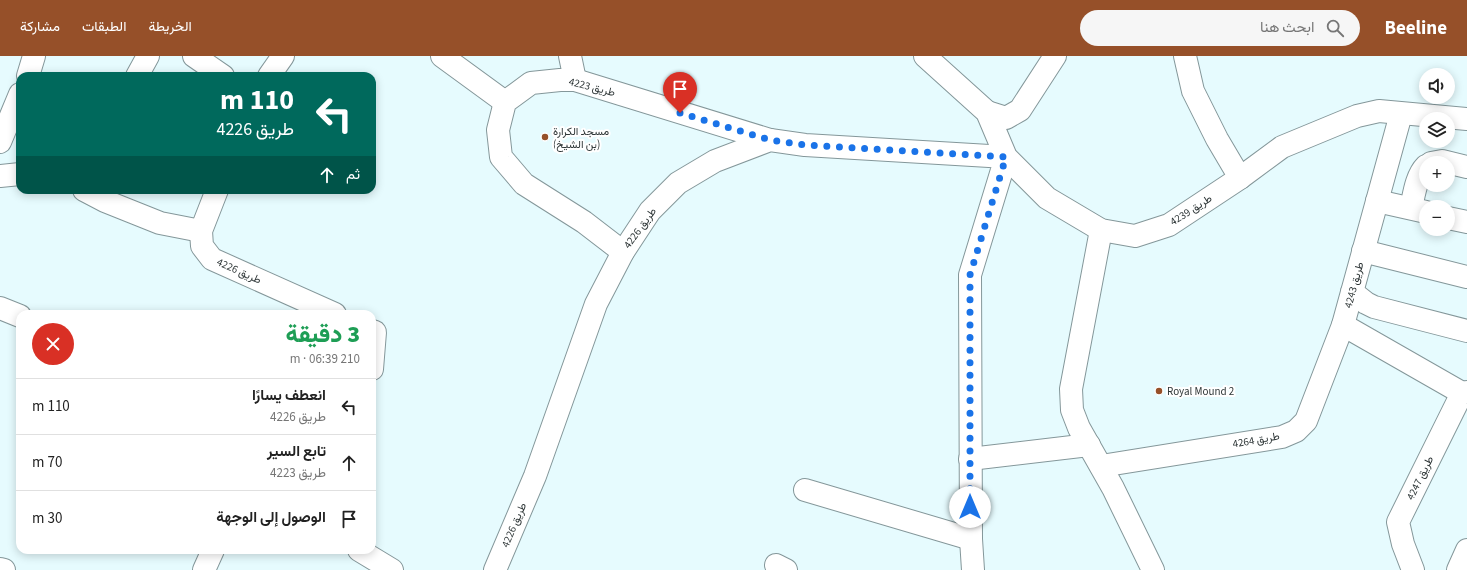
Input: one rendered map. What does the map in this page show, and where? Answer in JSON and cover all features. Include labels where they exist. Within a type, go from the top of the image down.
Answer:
[{"type":"street","points":[[29,72],[34,56]]},
{"type":"street","points":[[139,72],[148,56]]},
{"type":"street","points":[[194,56],[217,72]]},
{"type":"street","points":[[272,72],[283,56]]},
{"type":"street","points":[[442,56],[505,102],[498,130],[501,156],[524,184],[584,222],[623,252]]},
{"type":"street","points":[[570,56],[575,80]]},
{"type":"street","name":"طريق 4239","points":[[924,56],[987,112],[1006,157],[1047,198],[1101,230],[1135,236],[1169,225],[1240,178],[1282,147],[1357,116],[1379,111],[1467,119]]},
{"type":"street","points":[[987,112],[1006,118],[1020,110],[1055,56]]},
{"type":"street","points":[[1185,56],[1193,91],[1217,139],[1240,178]]},
{"type":"street","name":"طريق 4223","points":[[505,102],[531,83],[575,80],[770,140]]},
{"type":"street","points":[[0,142],[16,104]]},
{"type":"street","name":"طريق 4243","points":[[1343,325],[1401,114]]},
{"type":"street","name":"طريق 4226","points":[[495,570],[535,476],[596,304],[623,252],[650,211],[678,183],[715,161],[770,140],[805,145],[1006,157]]},
{"type":"street","points":[[973,570],[970,459],[970,275],[1006,157]]},
{"type":"street","points":[[1455,164],[1467,167]]},
{"type":"street","points":[[0,176],[16,174]]},
{"type":"street","points":[[92,194],[160,224],[201,231],[215,194]]},
{"type":"street","points":[[1377,201],[1419,210]]},
{"type":"street","points":[[1455,219],[1467,222]]},
{"type":"street","points":[[1101,230],[1071,389],[1072,410],[1079,428],[1113,488],[1153,570]]},
{"type":"street","name":"طريق 4226","points":[[201,231],[202,246],[212,259],[326,310]]},
{"type":"street","points":[[1363,251],[1467,277]]},
{"type":"street","points":[[1352,292],[1366,303],[1374,307],[1467,331]]},
{"type":"street","points":[[0,308],[16,314]]},
{"type":"street","points":[[1343,325],[1464,392]]},
{"type":"street","name":"طريق 4264","points":[[1101,466],[1282,437],[1296,432],[1306,421],[1343,325]]},
{"type":"street","name":"طريق 4247","points":[[1413,570],[1403,544],[1398,522],[1464,392]]},
{"type":"street","points":[[970,459],[1088,445]]},
{"type":"street","points":[[805,490],[971,539]]},
{"type":"street","points":[[1458,570],[1467,550]]},
{"type":"street","points":[[204,570],[211,554]]},
{"type":"street","points":[[366,554],[392,570]]},
{"type":"street","points":[[0,568],[4,570]]},
{"type":"place","name":"مسجد الكرارة (بن الشيخ)","points":[[545,137]]},
{"type":"place","name":"Royal Mound 2","points":[[1159,391]]},
{"type":"route","points":[[680,113],[770,140],[805,145],[1006,157],[970,275],[970,507]]}]
